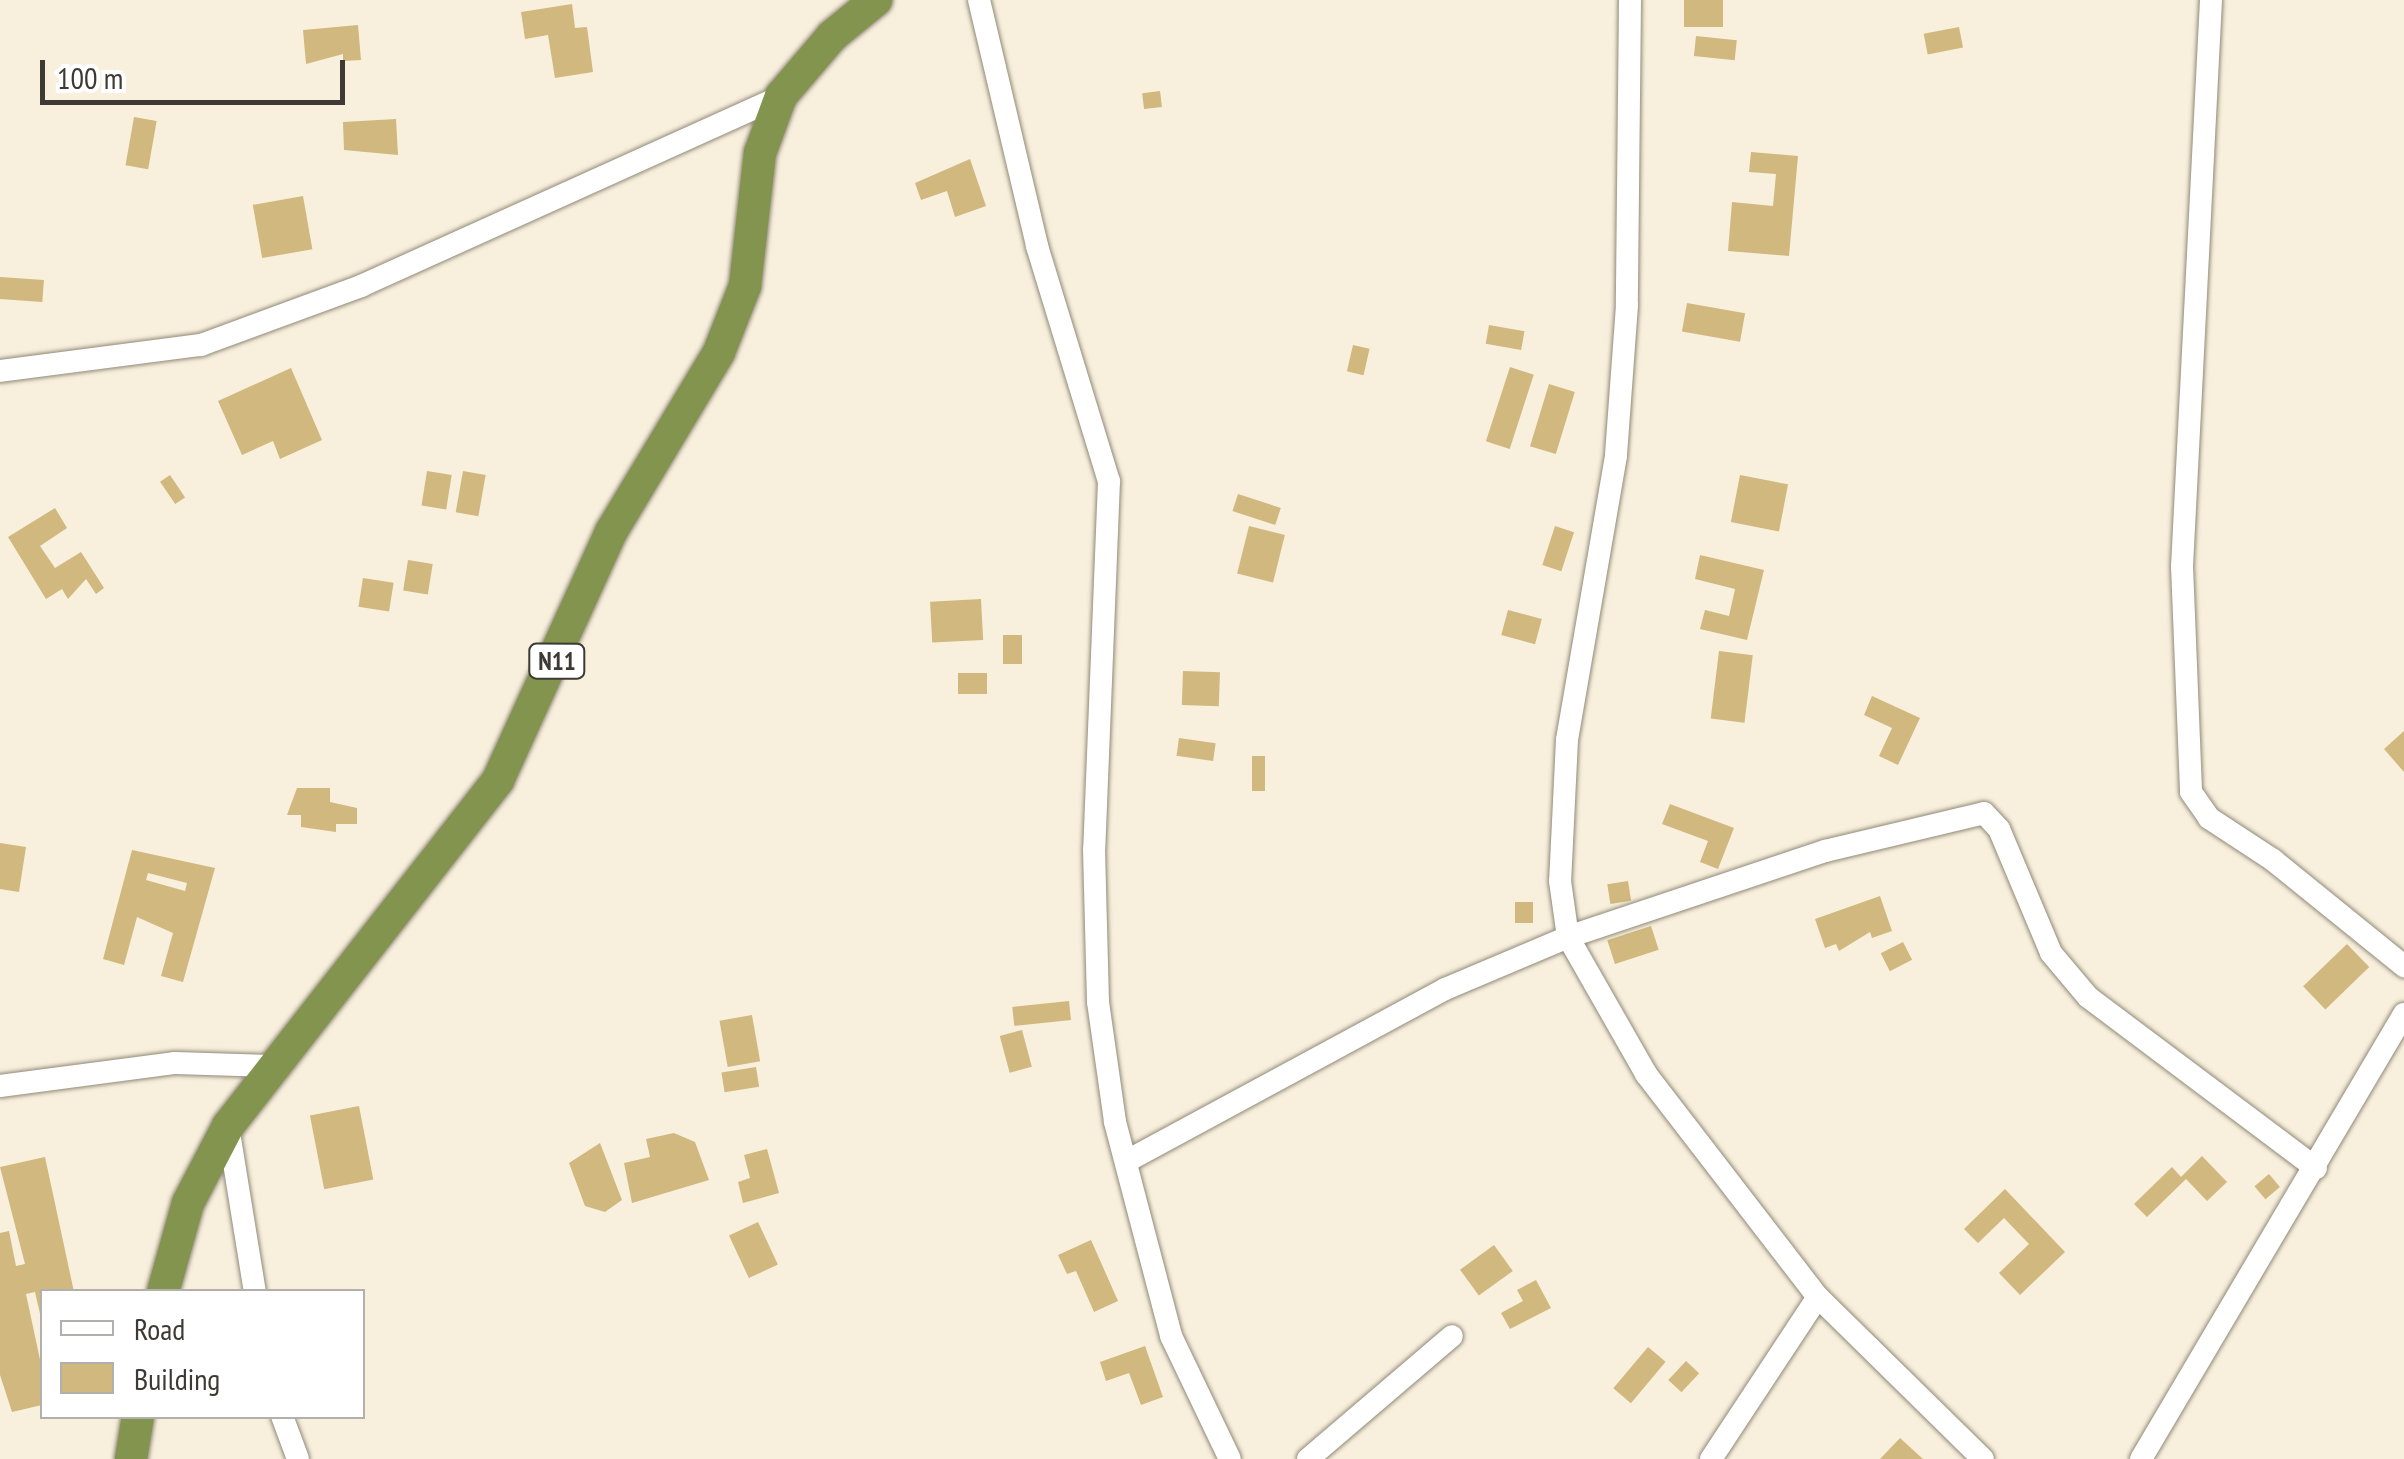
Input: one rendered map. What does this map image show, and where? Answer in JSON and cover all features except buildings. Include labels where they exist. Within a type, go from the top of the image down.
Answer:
[{"type":"highway","name":"N11","points":[[164,1289],[188,1203],[228,1126],[271,1066],[498,780],[611,532],[719,352],[744,286],[760,153],[782,96],[832,36],[873,1]]},
{"type":"highway","points":[[131,1459],[138,1419]]},
{"type":"street","points":[[979,0],[1037,246],[1106,462],[1094,849],[1098,1002],[1127,1161],[1171,1336],[1230,1459]]},
{"type":"street","points":[[1630,0],[1626,324],[1616,456],[1568,740],[1560,881],[1568,937],[1646,1074],[1818,1297],[1982,1459]]},
{"type":"street","points":[[2211,0],[2182,566],[2191,792],[2209,818],[2273,860],[2404,966]]},
{"type":"street","points":[[0,371],[201,345],[361,286],[782,96]]},
{"type":"street","points":[[1127,1161],[1446,989],[1568,937],[1825,851],[1984,813],[1999,828],[2051,952],[2088,997],[2316,1168]]},
{"type":"street","points":[[2140,1459],[2404,1014]]},
{"type":"street","points":[[0,1086],[174,1063],[271,1066]]},
{"type":"street","points":[[228,1126],[255,1289]]},
{"type":"street","points":[[1711,1459],[1818,1297]]},
{"type":"street","points":[[1308,1459],[1452,1336]]},
{"type":"street","points":[[283,1419],[298,1459]]}]
